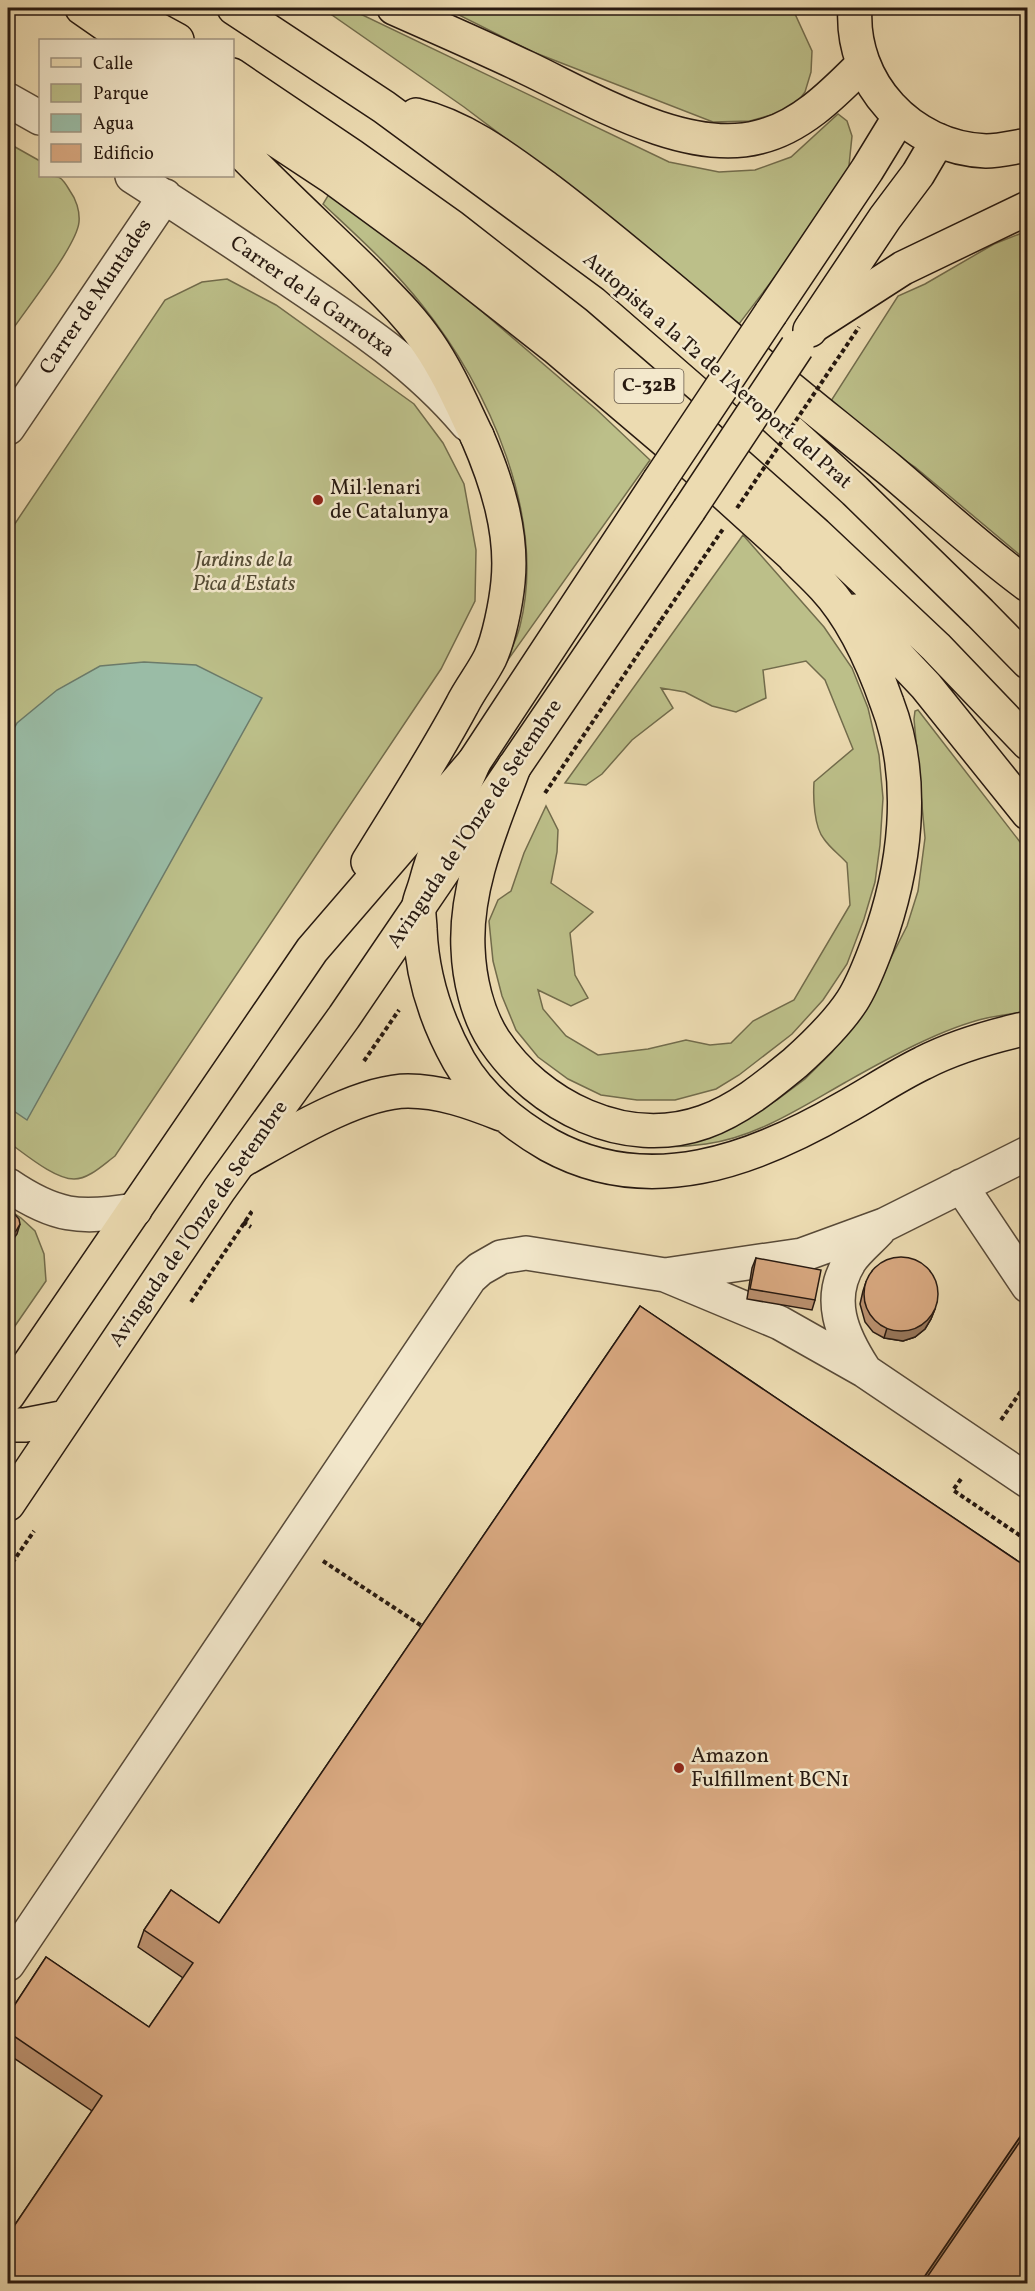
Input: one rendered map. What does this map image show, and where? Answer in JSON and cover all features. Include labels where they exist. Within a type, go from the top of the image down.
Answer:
[{"type":"main road","points":[[82,8],[127,39]]},
{"type":"main road","points":[[118,8],[175,39]]},
{"type":"main road","name":"Autopista a la T2 de l'Aeroport del Prat","points":[[234,8],[384,107],[614,276],[737,383],[855,491],[1028,662]]},
{"type":"main road","points":[[394,8],[638,120],[699,139],[725,142],[758,138],[789,127],[832,94],[862,65]]},
{"type":"main road","points":[[855,8],[854,26],[862,65],[882,100],[911,127],[947,145],[987,151],[1028,145]]},
{"type":"main road","name":"C-32B","points":[[234,76],[452,227],[575,323],[816,534],[936,647],[1028,743]]},
{"type":"main road","points":[[384,107],[428,118],[494,149],[531,176],[645,265],[987,554],[1028,585]]},
{"type":"main road","points":[[234,112],[332,177],[437,254],[555,347],[681,454],[855,611],[926,686],[1028,813]]},
{"type":"main road","name":"Avinguda de l'Onze de Setembre","points":[[8,1395],[312,950],[474,762],[867,170],[900,116]]},
{"type":"main road","name":"Avinguda de l'Onze de Setembre","points":[[8,1504],[219,1190],[243,1160],[344,1017],[885,218],[918,174],[938,140]]},
{"type":"main road","points":[[234,144],[405,315],[428,342],[455,389],[492,470],[508,540],[508,582],[490,657],[462,704],[444,741],[312,950]]},
{"type":"main road","points":[[805,336],[903,268],[1028,208]]},
{"type":"main road","points":[[514,767],[474,885],[469,920],[468,948],[479,1009],[493,1039],[538,1089],[564,1106],[596,1121],[627,1128],[664,1130],[703,1122],[741,1104],[776,1079],[812,1047],[853,1000],[887,920],[897,881],[903,836],[904,797],[900,753],[888,705],[849,621],[826,588],[794,557]]},
{"type":"main road","points":[[474,762],[440,839],[419,905],[421,953],[427,986],[439,1022],[464,1069],[504,1115],[530,1134],[561,1151],[590,1162],[627,1170],[663,1172],[701,1168],[784,1140],[926,1062],[994,1035],[1028,1028]]},
{"type":"main road","points":[[243,1160],[330,1114],[381,1095],[406,1091],[427,1092],[462,1099],[504,1115]]},
{"type":"main road","points":[[8,1425],[25,1425],[66,1417]]},
{"type":"street","points":[[8,100],[39,117]]},
{"type":"street","name":"Carrer de la Garrotxa","points":[[134,177],[382,344],[426,380],[477,436]]},
{"type":"street","name":"Carrer de Muntades","points":[[8,428],[165,196]]},
{"type":"street","points":[[665,1275],[802,1255],[884,1225],[1028,1153]]},
{"type":"street","points":[[8,1185],[37,1203],[65,1214],[90,1215],[135,1210]]},
{"type":"street","points":[[961,1186],[1028,1286]]},
{"type":"street","points":[[865,1371],[842,1331],[838,1308],[839,1286],[850,1260],[884,1225]]},
{"type":"street","points":[[8,1964],[470,1278],[480,1269],[501,1257],[526,1253],[665,1275],[780,1323],[865,1371],[1028,1481]]},
{"type":"path","points":[[734,513],[859,327]]},
{"type":"path","points":[[662,620],[727,522]]},
{"type":"path","points":[[322,1560],[425,1628]]},
{"type":"green space","points":[[322,8],[348,8],[669,162],[719,172],[755,170],[791,157],[838,114],[847,121],[852,136],[848,175],[831,203],[739,324],[620,225],[464,107]]},
{"type":"green space","points":[[445,8],[790,8],[812,51],[811,72],[805,92],[792,109],[750,121],[713,122],[533,52]]},
{"type":"green space","points":[[8,143],[39,160],[39,177],[57,177],[64,181],[76,201],[79,222],[69,247],[8,336]]},
{"type":"green space","points":[[329,194],[457,290],[597,410],[650,460],[505,664],[520,626],[526,585],[526,542],[519,499],[506,456],[490,415],[447,338],[399,278],[323,204]]},
{"type":"green space","points":[[1027,231],[1027,561],[915,467],[859,430],[829,404],[898,296],[925,284],[994,244]]},
{"type":"green space","name":"Jardins de la Pica d'Estats","points":[[227,279],[276,305],[414,404],[443,443],[464,484],[476,550],[475,601],[441,669],[115,1156],[85,1177],[66,1178],[40,1165],[8,1142],[8,534],[165,300],[202,282]]},
{"type":"green space","points":[[743,535],[824,627],[852,668],[868,708],[879,755],[883,798],[875,882],[847,964],[823,1000],[792,1034],[739,1075],[716,1089],[675,1100],[637,1100],[601,1095],[568,1079],[538,1057],[516,1030],[502,996],[493,961],[489,921],[498,900],[511,891],[524,853],[546,806],[558,830],[557,852],[551,883],[593,912],[570,933],[575,975],[588,998],[571,1006],[538,990],[543,1009],[566,1036],[598,1055],[648,1049],[686,1040],[710,1045],[731,1043],[753,1021],[794,1000],[850,905],[847,863],[829,845],[818,827],[814,782],[853,749],[825,680],[806,661],[763,670],[766,698],[736,712],[712,706],[685,692],[661,688],[673,708],[632,740],[602,774],[586,785],[565,783]]},
{"type":"green space","points":[[918,710],[1027,851],[1027,1011],[970,1023],[933,1037],[879,1064],[779,1120],[743,1135],[706,1144],[685,1146],[624,1144],[665,1143],[742,1121],[777,1100],[805,1079],[832,1052],[871,997],[907,926],[918,891],[925,838],[914,719],[915,711]]},
{"type":"green space","points":[[8,1209],[35,1231],[44,1254],[46,1281],[8,1336]]},
{"type":"water","points":[[144,662],[196,665],[262,698],[27,1120],[8,1107],[8,738],[17,723],[57,690],[100,666]]},
{"type":"building","points":[[8,1209],[19,1219],[20,1224],[16,1231],[8,1235]]},
{"type":"building","points":[[901,1257],[915,1260],[927,1268],[935,1280],[938,1294],[935,1308],[927,1320],[915,1328],[901,1331],[887,1328],[875,1320],[867,1308],[864,1294],[867,1280],[875,1268],[887,1260]]},
{"type":"building","points":[[756,1258],[821,1270],[815,1300],[750,1289]]},
{"type":"building","name":"Amazon Fulfillment BCN1","points":[[640,1306],[1028,1568],[1028,2125],[920,2283],[8,2283],[8,2235],[102,2096],[8,2032],[8,2015],[46,1957],[149,2027],[193,1963],[144,1930],[171,1890],[219,1923]]},
{"type":"building","points":[[1028,2130],[1028,2283],[923,2283]]},
{"type":"place","name":"Mil·lenari de Catalunya","points":[[318,500]]},
{"type":"place","name":"Amazon Fulfillment BCN1","points":[[679,1768]]}]
